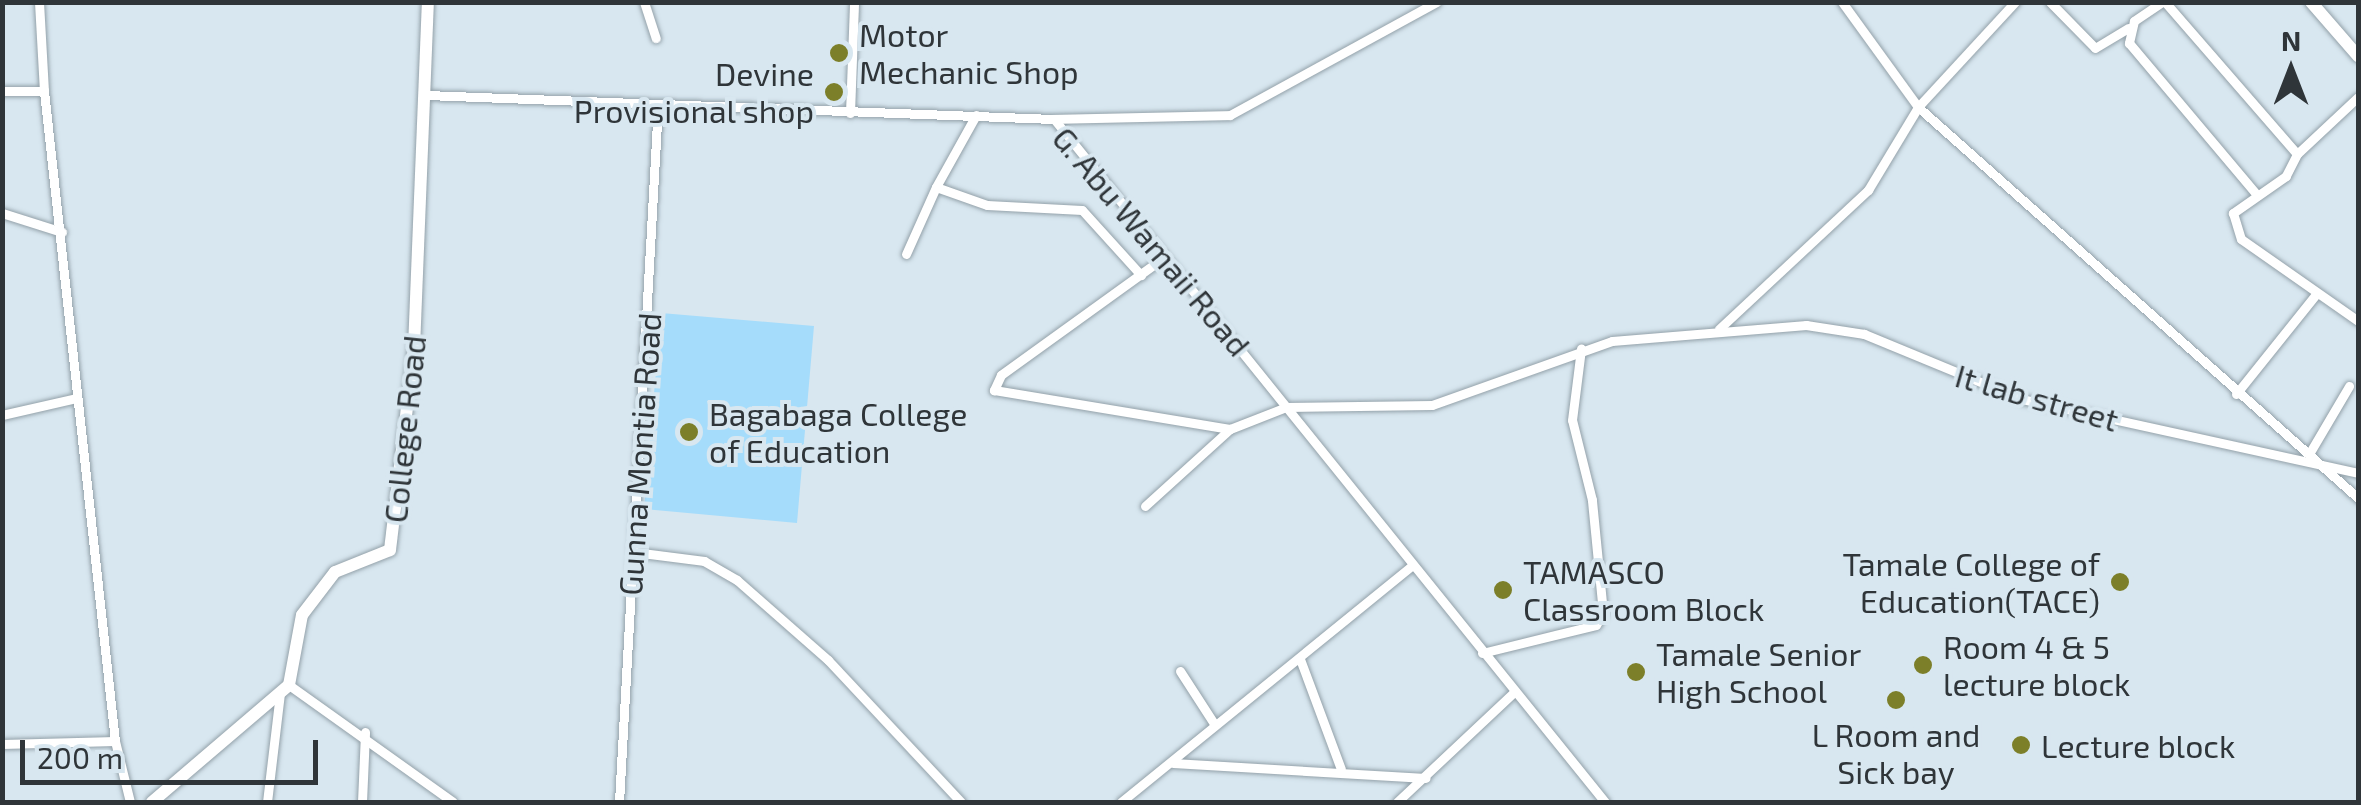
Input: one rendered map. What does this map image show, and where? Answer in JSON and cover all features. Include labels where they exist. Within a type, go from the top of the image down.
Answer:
[{"type":"street","points":[[39,2],[44,91],[115,741],[130,802]]},
{"type":"street","name":"College Road","points":[[285,689],[302,615],[335,572],[390,550],[396,530],[426,95],[428,2]]},
{"type":"street","points":[[644,2],[656,38]]},
{"type":"street","points":[[850,113],[854,2]]},
{"type":"street","points":[[1054,119],[1230,115],[1436,2]]},
{"type":"street","points":[[1842,2],[1918,107],[2236,394],[2358,498]]},
{"type":"street","points":[[1719,329],[1868,190],[1918,107],[2015,2]]},
{"type":"street","points":[[2050,2],[2095,48],[2163,2],[2296,154]]},
{"type":"street","points":[[2311,2],[2358,56]]},
{"type":"street","points":[[2128,28],[2129,43],[2257,195]]},
{"type":"street","points":[[2,91],[44,91]]},
{"type":"street","name":"G. Abu Wamaii Road","points":[[426,95],[1054,119],[1605,802]]},
{"type":"street","points":[[2358,97],[2296,154],[2286,176],[2233,213],[2241,239],[2358,320]]},
{"type":"street","name":"Gunna Montia Road","points":[[620,802],[658,105]]},
{"type":"street","points":[[906,254],[936,187],[976,115]]},
{"type":"street","points":[[936,187],[987,205],[1082,210],[1142,275]]},
{"type":"street","points":[[2,213],[62,232]]},
{"type":"street","points":[[1163,258],[1001,375],[994,390],[1230,428]]},
{"type":"street","points":[[2236,394],[2316,294]]},
{"type":"street","name":"It lab street","points":[[1230,428],[1286,407],[1465,399],[1581,348],[1719,329],[1838,328],[1967,384],[2313,458],[2358,473]]},
{"type":"street","points":[[1482,652],[1600,621],[1592,500],[1572,420],[1581,348]]},
{"type":"street","points":[[2313,458],[2350,386]]},
{"type":"street","points":[[2,416],[77,398]]},
{"type":"street","points":[[1145,506],[1230,428]]},
{"type":"street","points":[[634,552],[704,561],[738,580],[828,660],[961,802]]},
{"type":"street","points":[[1122,802],[1411,566]]},
{"type":"street","points":[[1300,659],[1341,769]]},
{"type":"street","points":[[1180,671],[1215,725]]},
{"type":"street","points":[[285,689],[365,732],[453,802]]},
{"type":"street","points":[[152,802],[285,689]]},
{"type":"street","points":[[267,802],[285,689]]},
{"type":"street","points":[[1397,802],[1514,692]]},
{"type":"street","points":[[362,802],[365,732]]},
{"type":"street","points":[[2,744],[115,741]]},
{"type":"street","points":[[1173,763],[1341,769],[1426,778]]},
{"type":"shaded area","points":[[661,313],[814,326],[797,523],[644,509]]},
{"type":"place","name":"Motor Mechanic Shop","points":[[839,53]]},
{"type":"place","name":"Devine Provisional shop","points":[[834,92]]},
{"type":"place","name":"Bagabaga College of Education","points":[[689,432]]},
{"type":"place","name":"Tamale College of Education(TACE)","points":[[2120,582]]},
{"type":"place","name":"TAMASCO Classroom Block","points":[[1503,590]]},
{"type":"place","name":"Room 4 & 5 lecture block","points":[[1923,665]]},
{"type":"place","name":"Tamale Senior High School","points":[[1636,672]]},
{"type":"place","name":"L Room and Sick bay","points":[[1896,700]]},
{"type":"place","name":"Lecture block","points":[[2021,745]]}]
